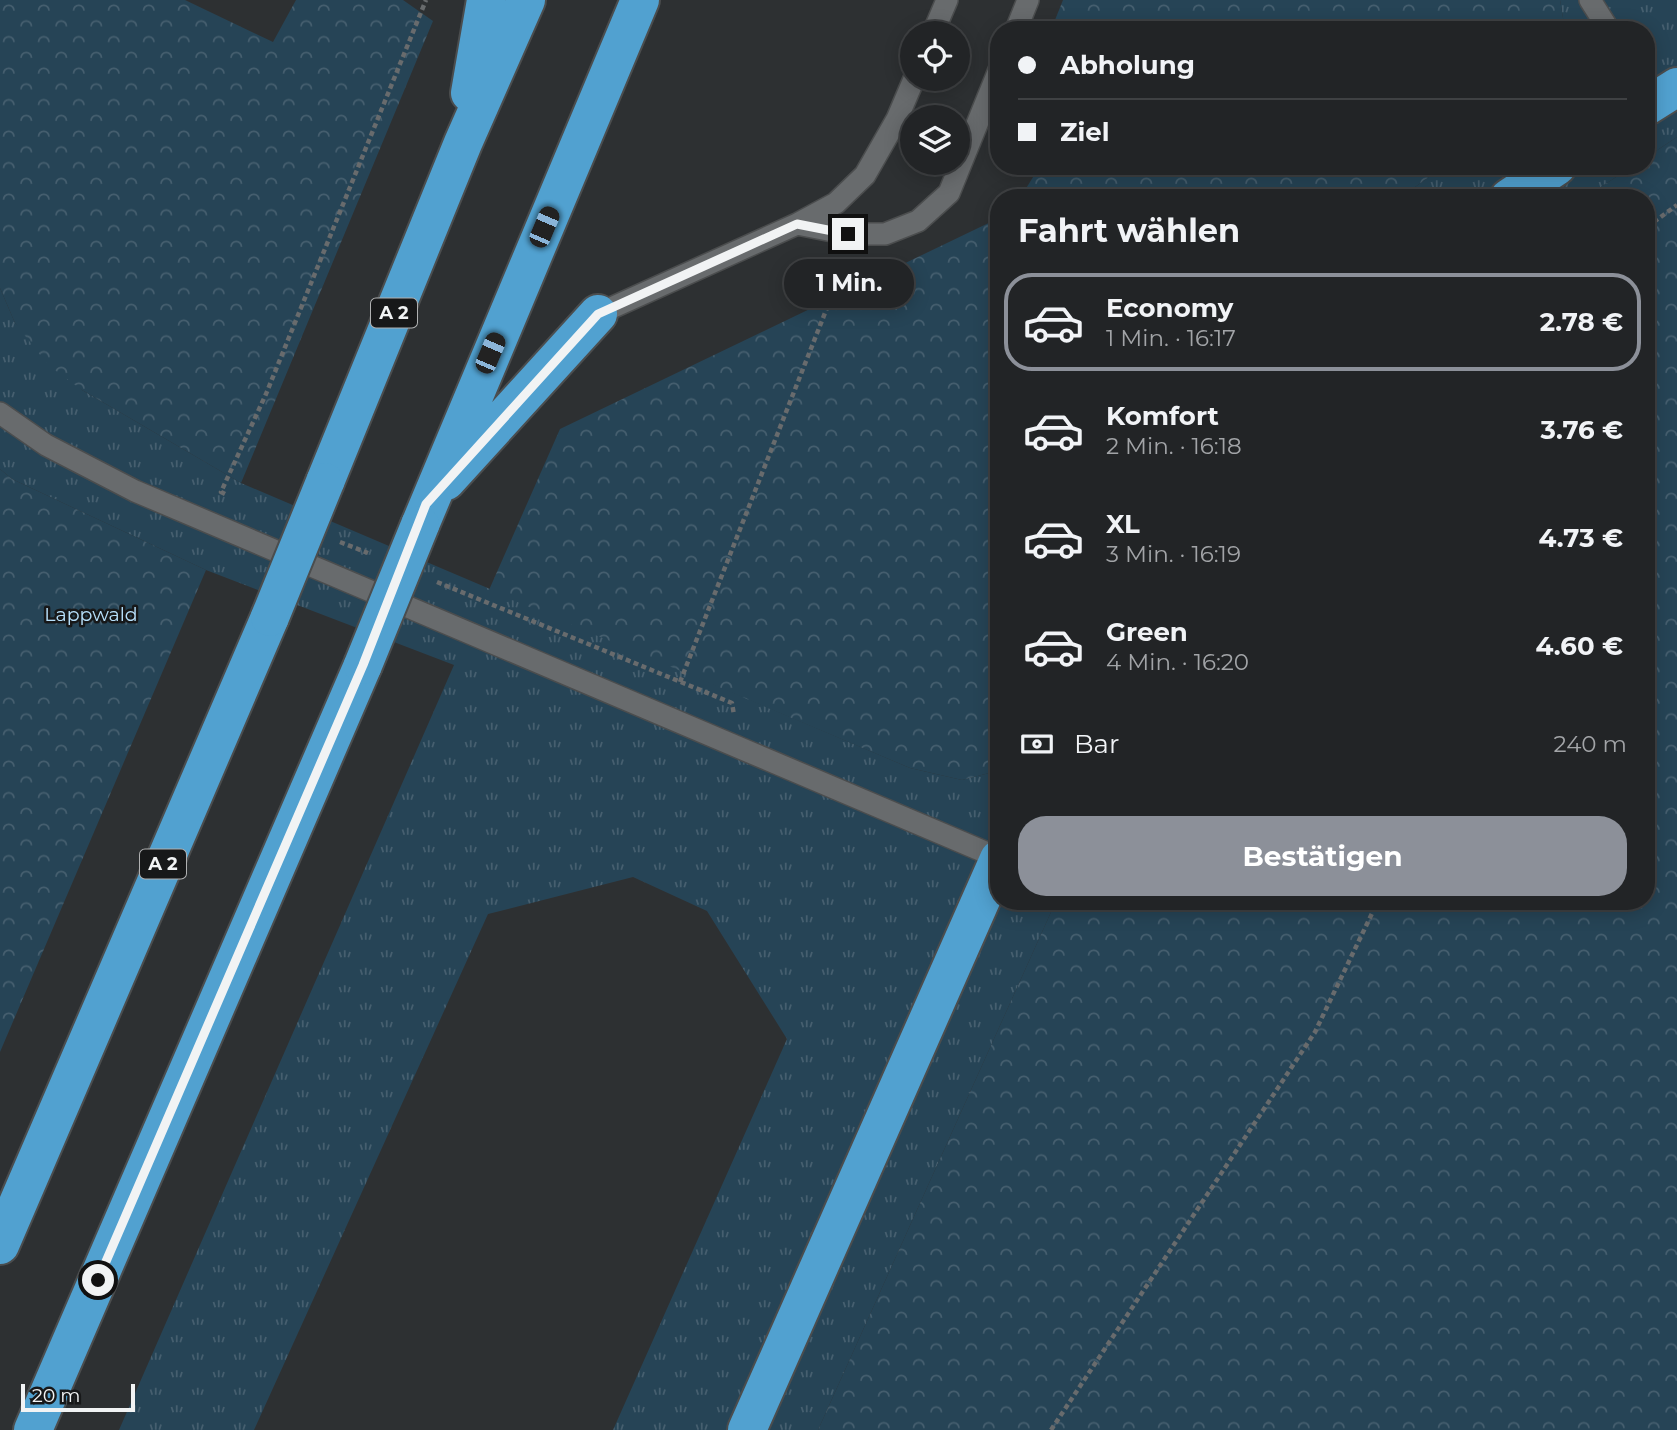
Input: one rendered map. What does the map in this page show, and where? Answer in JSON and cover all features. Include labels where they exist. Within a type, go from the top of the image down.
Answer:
[{"type":"highway","points":[[463,144],[486,0]]},
{"type":"highway","name":"A 2","points":[[0,1245],[270,617],[463,144],[526,0]]},
{"type":"highway","points":[[33,1430],[363,665],[423,514],[640,0]]},
{"type":"highway","points":[[1522,189],[1544,175]]},
{"type":"highway","points":[[423,514],[598,314]]},
{"type":"highway","points":[[747,1430],[990,879]]},
{"type":"lane","points":[[938,21],[947,0]]},
{"type":"lane","points":[[1020,21],[1028,0]]},
{"type":"lane","points":[[1590,0],[1603,21]]},
{"type":"lane","points":[[598,314],[797,224],[836,203],[865,175],[897,119],[909,91]]},
{"type":"lane","points":[[797,224],[863,234],[885,234],[918,221],[949,193],[990,92]]},
{"type":"lane","points":[[0,413],[46,445],[115,482],[990,855]]},
{"type":"path","points":[[234,498],[221,492],[265,394],[426,0]]},
{"type":"path","points":[[1655,221],[1677,205]]},
{"type":"path","points":[[680,682],[842,267],[863,234]]},
{"type":"path","points":[[336,540],[374,555]]},
{"type":"path","points":[[425,576],[732,703],[738,747]]},
{"type":"path","points":[[1051,1430],[1315,1032],[1374,910]]},
{"type":"green space","points":[[0,0],[185,0],[273,42],[296,0],[403,0],[433,21],[241,483],[82,390],[48,365],[15,323],[0,288]]},
{"type":"green space","points":[[1063,0],[1560,0],[1564,21],[1055,21]]},
{"type":"green space","points":[[1560,0],[1677,0],[1677,137],[1655,152],[1655,21],[1564,21]]},
{"type":"green space","points":[[1677,137],[1677,1430],[818,1430],[1052,910],[1655,910],[1655,189],[1598,189],[1619,175],[1655,175],[1655,152]]},
{"type":"green space","points":[[1034,175],[1432,175],[1412,189],[1026,189]]},
{"type":"green space","points":[[1432,175],[1619,175],[1598,189],[1412,189]]},
{"type":"green space","points":[[990,222],[990,773],[962,780],[910,768],[489,590],[560,429]]},
{"type":"green space","points":[[0,288],[15,323],[82,390],[241,483],[910,768],[962,780],[990,773],[990,910],[1052,910],[818,1430],[613,1430],[787,1039],[707,911],[633,877],[488,914],[254,1430],[119,1430],[454,665],[206,570],[12,479],[0,469]]},
{"type":"green space","name":"Lappwald","points":[[0,469],[12,479],[206,570],[0,1052]]},
{"type":"route","points":[[98,1280],[363,665],[426,504],[598,314],[797,224],[848,234]]}]
